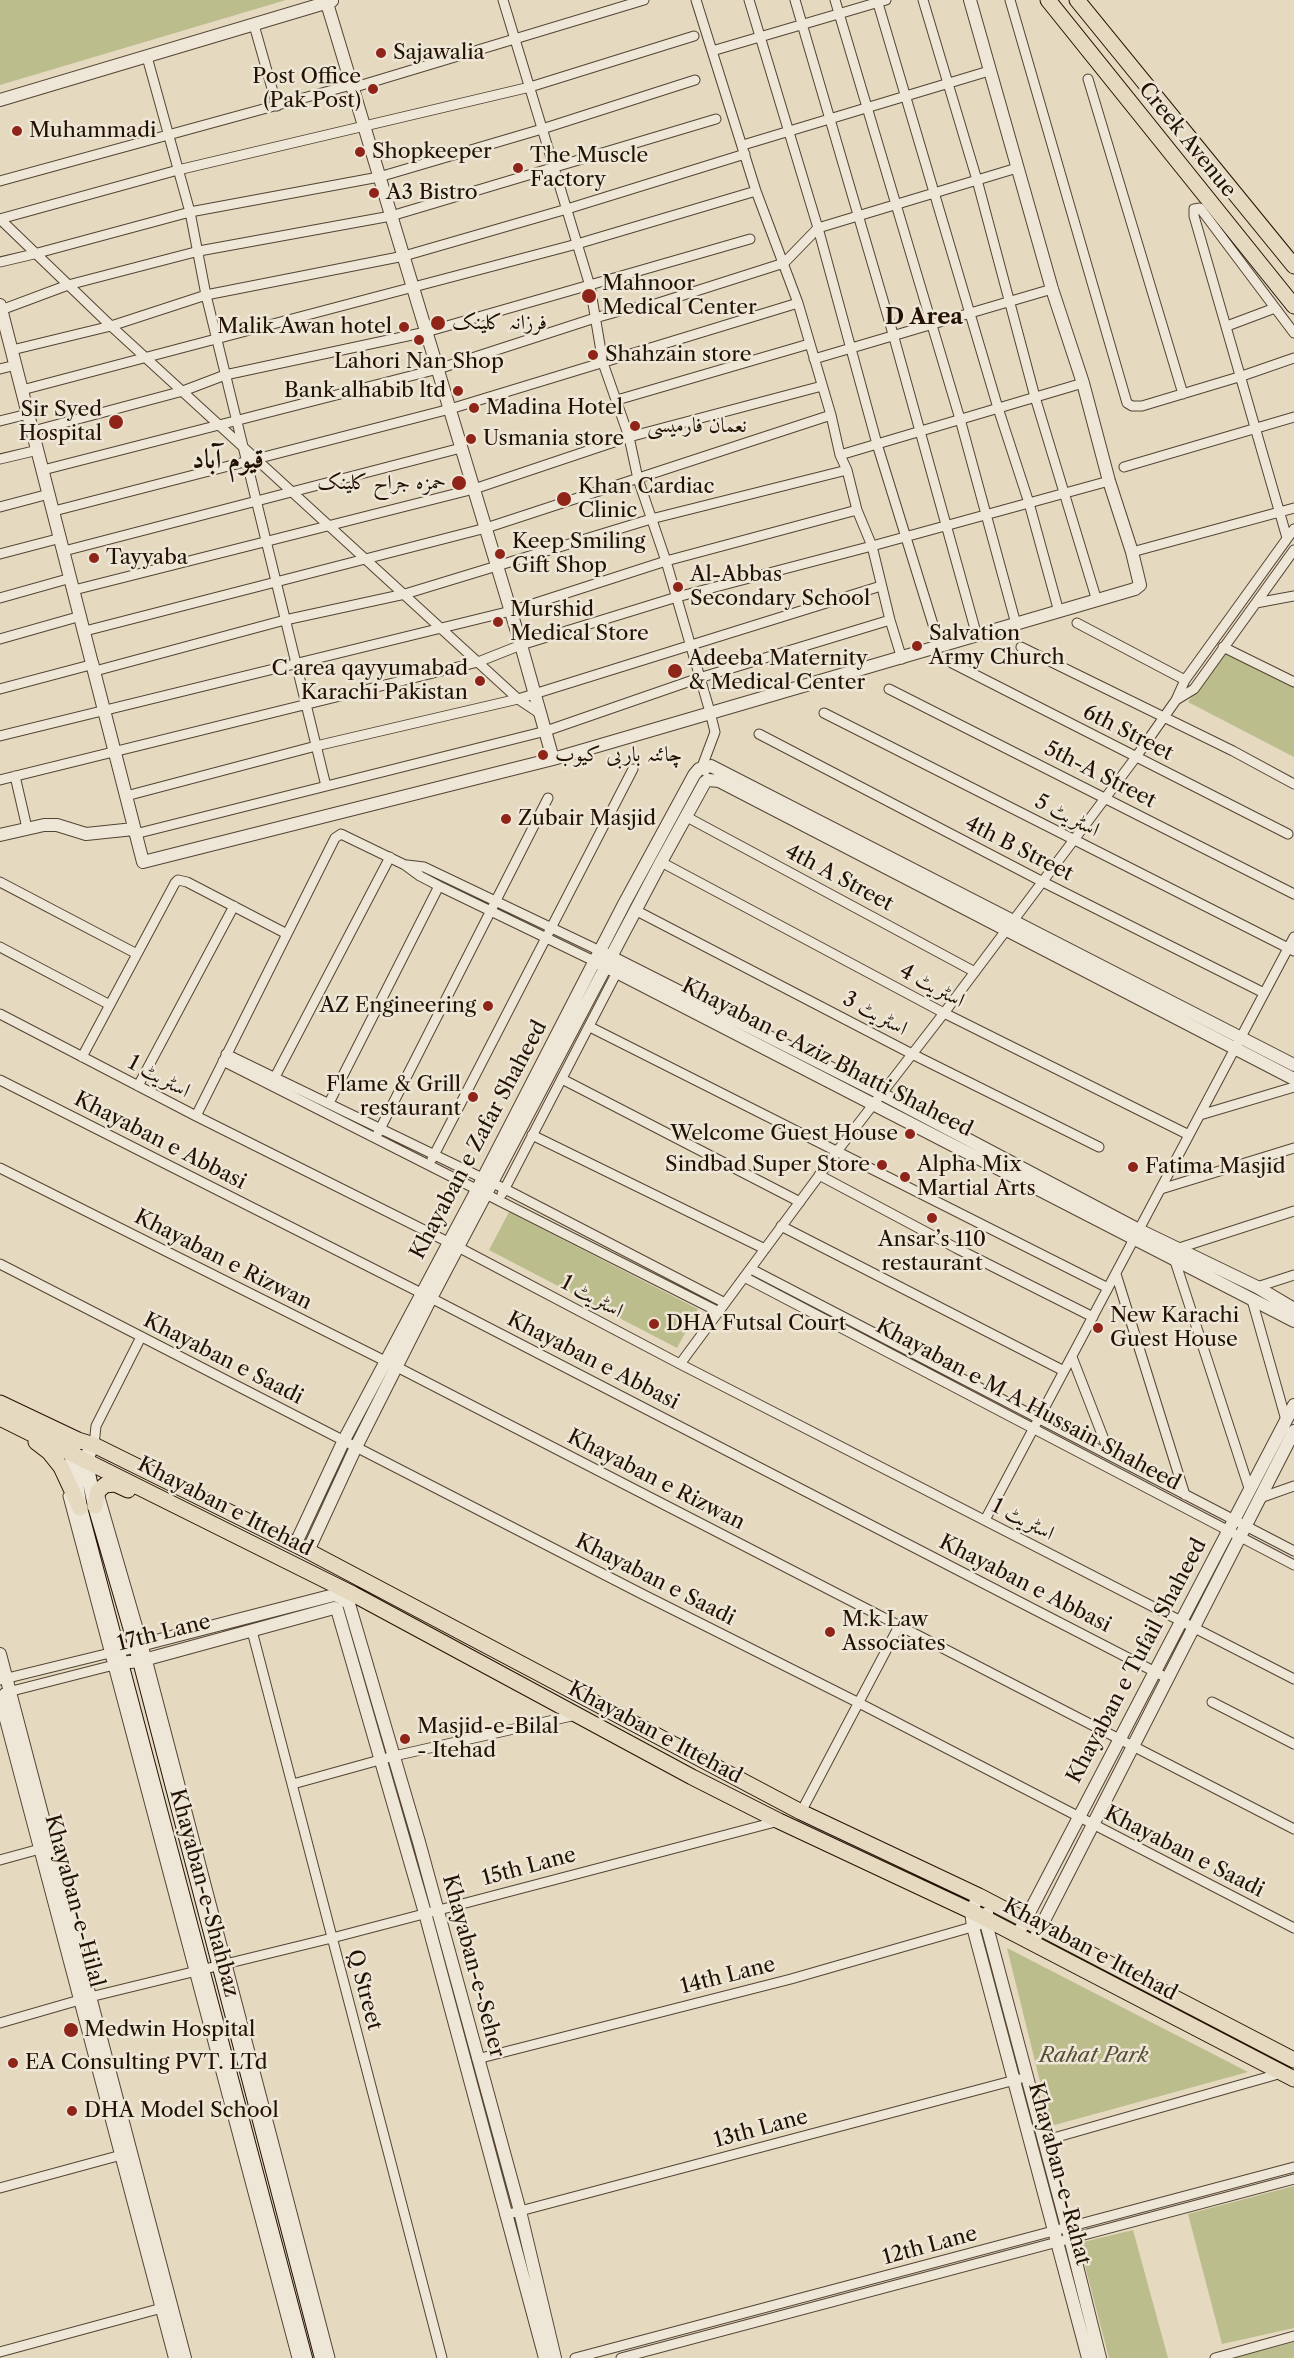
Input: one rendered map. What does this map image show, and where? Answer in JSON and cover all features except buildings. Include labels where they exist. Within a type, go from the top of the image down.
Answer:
[{"type":"main road","name":"Creek Avenue","points":[[1048,0],[1294,306]]},
{"type":"main road","name":"Creek Avenue","points":[[1077,0],[1294,266]]},
{"type":"main road","name":"Khayaban e Ittehad","points":[[0,1402],[78,1450],[339,1598],[576,1714],[779,1821],[978,1920],[1017,1936],[1288,2076]]},
{"type":"main road","name":"Khayaban e Ittehad","points":[[0,1418],[23,1431],[78,1450],[94,1445],[302,1548],[801,1812],[1025,1920],[1294,2060]]},
{"type":"main road","points":[[23,1431],[49,1452],[91,1502],[110,1484],[142,1498],[156,1495]]},
{"type":"main road","name":"Khayaban-e-Shahbaz","points":[[78,1450],[91,1502],[144,1660],[322,2358]]},
{"type":"main road","name":"Khayaban-e-Shahbaz","points":[[91,1502],[115,1658],[305,2358]]},
{"type":"street","points":[[503,0],[590,286],[603,363],[629,437],[638,479],[666,561],[710,712],[715,732],[707,767],[708,780]]},
{"type":"street","points":[[0,181],[352,86],[644,0]]},
{"type":"street","points":[[696,0],[756,192],[798,303],[831,415],[840,455],[847,470],[857,510],[872,546],[902,658]]},
{"type":"street","points":[[748,0],[818,228],[877,444],[940,647]]},
{"type":"street","points":[[795,0],[828,119],[893,334],[978,636]]},
{"type":"street","points":[[836,0],[960,419],[1016,624]]},
{"type":"street","points":[[923,0],[977,180],[1035,397],[1097,601]]},
{"type":"street","points":[[716,119],[391,216],[199,251],[68,285],[1,307],[3,328],[16,365],[143,862],[553,759],[1097,601],[1135,589],[1140,585],[1083,383],[1052,289],[970,0]]},
{"type":"street","points":[[1011,0],[1127,403],[1132,406],[1142,406],[1294,358]]},
{"type":"street","points":[[0,100],[329,1],[364,127],[536,694],[553,759]]},
{"type":"street","points":[[712,51],[880,1],[934,193],[998,408],[1029,503],[1059,612]]},
{"type":"street","points":[[254,25],[277,106]]},
{"type":"street","points":[[542,715],[518,699],[34,255],[0,219],[178,170],[530,87],[694,36]]},
{"type":"street","points":[[147,57],[190,212],[206,295],[326,786]]},
{"type":"street","points":[[12,350],[111,326],[206,295],[404,256],[567,209],[744,149],[788,131],[989,71]]},
{"type":"street","points":[[1088,79],[1183,394]]},
{"type":"street","points":[[0,262],[34,255],[190,212],[380,177],[542,129],[695,80]]},
{"type":"street","points":[[43,470],[438,369],[595,318],[627,309],[649,306],[784,263],[818,228],[1017,168]]},
{"type":"street","points":[[22,390],[577,244],[756,192]]},
{"type":"street","points":[[1287,538],[1194,216],[1197,208],[1200,208],[1294,333]]},
{"type":"street","points":[[33,431],[183,391],[225,375],[426,332],[750,239]]},
{"type":"street","points":[[814,359],[851,346],[1052,289]]},
{"type":"street","points":[[54,511],[450,409],[798,303]]},
{"type":"street","points":[[1227,326],[1275,308]]},
{"type":"street","points":[[616,400],[809,344]]},
{"type":"street","points":[[0,369],[16,365]]},
{"type":"street","points":[[840,455],[1083,383]]},
{"type":"street","points":[[0,598],[266,543],[474,489],[629,437],[822,386]]},
{"type":"street","points":[[0,421],[28,414]]},
{"type":"street","points":[[85,631],[486,528],[831,415]]},
{"type":"street","points":[[1124,467],[1294,417]]},
{"type":"street","points":[[64,551],[461,448]]},
{"type":"street","points":[[0,459],[38,450]]},
{"type":"street","points":[[0,689],[95,668],[285,620],[405,594],[651,519],[847,470]]},
{"type":"street","points":[[0,780],[478,662],[521,645],[677,597],[1109,481]]},
{"type":"street","points":[[0,507],[49,494]]},
{"type":"street","points":[[1132,552],[1294,508]]},
{"type":"street","points":[[0,736],[511,611],[666,561],[857,510]]},
{"type":"street","points":[[680,1364],[819,1175],[1136,757],[1176,700],[1185,680],[1294,529]]},
{"type":"street","points":[[0,554],[61,538]]},
{"type":"street","points":[[1176,700],[1194,689],[1294,550]]},
{"type":"street","points":[[126,796],[316,746],[536,694],[881,585]]},
{"type":"street","points":[[1256,603],[1294,596]]},
{"type":"street","points":[[0,639],[81,616]]},
{"type":"street","points":[[0,834],[57,825],[86,834],[135,832],[546,731],[699,678],[890,620]]},
{"type":"street","points":[[1077,623],[1185,680]]},
{"type":"street","points":[[1021,647],[1165,717],[1294,784]]},
{"type":"street","points":[[1223,647],[1294,682]]},
{"type":"street","name":"6th Street","points":[[952,663],[1288,834]]},
{"type":"street","name":"5th-A Street","points":[[889,689],[1294,894]]},
{"type":"street","name":"اسٹریٹ 5","points":[[824,713],[1291,949]]},
{"type":"street","name":"4th B Street","points":[[759,734],[1043,882],[1264,993]]},
{"type":"street","points":[[707,767],[1238,1043],[1294,1079]]},
{"type":"street","points":[[602,958],[694,775],[707,767]]},
{"type":"street","points":[[431,1160],[633,769]]},
{"type":"street","points":[[15,776],[27,828]]},
{"type":"street","points":[[602,958],[635,910],[685,816],[708,780],[719,781],[730,786],[1010,925]]},
{"type":"street","points":[[378,1133],[548,798]]},
{"type":"street","name":"4th A Street","points":[[685,816],[975,972]]},
{"type":"street","name":"Khayaban e Aziz Bhatti Shaheed","points":[[287,934],[335,838],[344,835],[545,939],[602,958],[617,972],[878,1099]]},
{"type":"street","points":[[275,1077],[390,857]]},
{"type":"street","name":"اسٹریٹ 4","points":[[660,862],[944,1013],[1189,1135]]},
{"type":"street","name":"Khayaban e Aziz Bhatti Shaheed","points":[[405,865],[424,867],[551,927],[602,958],[878,1099],[1175,1255],[1252,1300],[1294,1321]]},
{"type":"street","points":[[82,1057],[174,883],[178,880],[187,882],[234,906],[287,934],[196,1116]]},
{"type":"street","points":[[0,882],[137,954]]},
{"type":"street","points":[[329,1103],[439,886]]},
{"type":"street","points":[[138,1086],[234,906]]},
{"type":"street","name":"اسٹریٹ 3","points":[[635,910],[912,1054],[1100,1147]]},
{"type":"street","points":[[985,1520],[1264,993],[1291,949],[1294,937]]},
{"type":"street","points":[[0,947],[110,1005]]},
{"type":"street","name":"Khayaban e Zafar Shaheed","points":[[302,1548],[344,1440],[385,1362],[427,1293],[485,1186],[602,958]]},
{"type":"street","points":[[500,1199],[617,972]]},
{"type":"street","name":"اسٹریٹ 1","points":[[0,1014],[451,1249],[985,1520],[1192,1629],[1294,1679]]},
{"type":"street","points":[[590,1027],[1108,1288]]},
{"type":"street","points":[[1238,1043],[1294,1065]]},
{"type":"street","points":[[225,1057],[275,1077],[329,1103],[378,1133]]},
{"type":"street","points":[[225,1057],[485,1186],[500,1199],[719,1312]]},
{"type":"street","points":[[562,1079],[800,1202]]},
{"type":"street","name":"Khayaban e Abbasi","points":[[0,1080],[427,1293],[1168,1676]]},
{"type":"street","points":[[1200,1115],[1294,1087]]},
{"type":"street","points":[[532,1135],[765,1249]]},
{"type":"street","points":[[1161,1189],[1294,1148]]},
{"type":"street","name":"Khayaban e Rizwan","points":[[0,1168],[398,1367],[1294,1829]]},
{"type":"street","points":[[819,1175],[1093,1317]]},
{"type":"street","points":[[485,1186],[505,1189],[725,1303]]},
{"type":"street","points":[[1249,1488],[1175,1255],[1294,1211]]},
{"type":"street","points":[[782,1226],[1064,1371]]},
{"type":"street","name":"Khayaban e Aziz Bhatti Shaheed","points":[[1175,1255],[1257,1287],[1294,1309]]},
{"type":"street","name":"Khayaban e Saadi","points":[[0,1264],[859,1702],[1078,1818],[1294,1928]]},
{"type":"street","name":"Khayaban e M A Hussain Shaheed","points":[[751,1269],[1185,1495],[1230,1526]]},
{"type":"street","points":[[1116,1274],[1185,1495]]},
{"type":"street","points":[[1257,1287],[1294,1275]]},
{"type":"street","name":"Khayaban e M A Hussain Shaheed","points":[[744,1277],[1034,1428],[1230,1526],[1294,1550]]},
{"type":"street","points":[[302,1548],[398,1367],[427,1293]]},
{"type":"street","points":[[1252,1300],[1286,1420]]},
{"type":"street","points":[[78,1450],[96,1426],[141,1337]]},
{"type":"street","points":[[1072,1357],[1110,1455]]},
{"type":"street","name":"Khayaban e Tufail Shaheed","points":[[1017,1936],[1294,1405]]},
{"type":"street","points":[[94,1445],[96,1426]]},
{"type":"street","name":"Khayaban e Tufail Shaheed","points":[[1032,1944],[1294,1431]]},
{"type":"street","points":[[61,1467],[115,1658]]},
{"type":"street","points":[[1260,1498],[1294,1486]]},
{"type":"street","name":"Khayaban e M A Hussain Shaheed","points":[[1243,1531],[1294,1566]]},
{"type":"street","name":"17th Lane","points":[[3,1679],[115,1658],[144,1660],[334,1608],[339,1598]]},
{"type":"street","name":"17th Lane","points":[[3,1694],[115,1658],[139,1646],[339,1598]]},
{"type":"street","name":"Khayaban-e-Seher","points":[[339,1598],[348,1604],[353,1615],[394,1756],[505,2215],[545,2358]]},
{"type":"street","name":"Khayaban-e-Seher","points":[[339,1598],[381,1760],[477,2059],[520,2211],[555,2358]]},
{"type":"street","points":[[801,1812],[899,1626]]},
{"type":"street","name":"Q Street","points":[[252,1631],[442,2358]]},
{"type":"street","points":[[0,1654],[3,1694],[85,1999]]},
{"type":"street","name":"Khayaban-e-Hilal","points":[[3,1694],[40,1849],[85,1999],[126,2154],[175,2358]]},
{"type":"street","points":[[1212,1702],[1294,1744]]},
{"type":"street","points":[[293,1784],[394,1756],[576,1714]]},
{"type":"street","name":"15th Lane","points":[[199,1971],[779,1821]]},
{"type":"street","points":[[0,1860],[40,1849]]},
{"type":"street","points":[[985,1900],[978,1920],[1020,2078],[1043,2141],[1062,2235],[1100,2358]]},
{"type":"street","name":"14th Lane","points":[[477,2059],[791,1979],[978,1920]]},
{"type":"street","points":[[223,1965],[330,2358]]},
{"type":"street","points":[[0,2023],[199,1971],[297,2358]]},
{"type":"street","points":[[1043,2141],[1288,2076]]},
{"type":"street","name":"13th Lane","points":[[505,2215],[1020,2078]]},
{"type":"street","name":"Khayaban-e-Rahat","points":[[1020,2078],[1062,2235],[1088,2358]]},
{"type":"street","points":[[0,2188],[126,2154],[185,2358]]},
{"type":"street","name":"12th Lane","points":[[621,2358],[1062,2235],[1294,2167]]},
{"type":"street","name":"12th Lane","points":[[575,2358],[1294,2179]]},
{"type":"street","points":[[0,2352],[162,2308]]},
{"type":"street","points":[[1215,2358],[1294,2336]]},
{"type":"green space","points":[[0,0],[286,0],[0,85]]},
{"type":"green space","points":[[1226,652],[1294,685],[1294,757],[1188,702]]},
{"type":"green space","points":[[509,1212],[698,1309],[677,1348],[489,1250]]},
{"type":"green space","name":"Rahat Park","points":[[1007,1948],[1248,2072],[1051,2126]]},
{"type":"green space","points":[[1294,2186],[1294,2328],[1222,2344],[1188,2214]]},
{"type":"green space","points":[[1133,2230],[1168,2358],[1109,2358],[1079,2243]]},
{"type":"green space","points":[[1294,2342],[1294,2358],[1234,2358]]},
{"type":"place","name":"Sajawalia","points":[[381,53]]},
{"type":"place","name":"Post Office (Pak Post)","points":[[373,89]]},
{"type":"place","name":"Muhammadi","points":[[17,131]]},
{"type":"place","name":"Shopkeeper","points":[[360,152]]},
{"type":"place","name":"The Muscle Factory","points":[[518,168]]},
{"type":"place","name":"A3 Bistro","points":[[374,193]]},
{"type":"place","name":"Mahnoor Medical Center","points":[[589,296]]},
{"type":"place","name":"فرزانہ کلینک","points":[[438,323]]},
{"type":"place","name":"Malik Awan hotel","points":[[404,327]]},
{"type":"place","name":"Lahori Nan Shop","points":[[419,340]]},
{"type":"place","name":"Shahzain store","points":[[593,355]]},
{"type":"place","name":"Bank alhabib ltd","points":[[458,391]]},
{"type":"place","name":"Madina Hotel","points":[[474,408]]},
{"type":"place","name":"Sir Syed Hospital","points":[[116,422]]},
{"type":"place","name":"نعمان فارمیسی","points":[[635,426]]},
{"type":"place","name":"Usmania store","points":[[471,439]]},
{"type":"place","name":"حمزہ جراح کلینک","points":[[459,483]]},
{"type":"place","name":"Khan Cardiac Clinic","points":[[564,499]]},
{"type":"place","name":"Keep Smiling Gift Shop","points":[[500,554]]},
{"type":"place","name":"Tayyaba","points":[[94,558]]},
{"type":"place","name":"Al-Abbas Secondary School","points":[[678,587]]},
{"type":"place","name":"Murshid Medical Store","points":[[498,622]]},
{"type":"place","name":"Salvation Army Church","points":[[917,646]]},
{"type":"place","name":"Adeeba Maternity & Medical Center","points":[[675,671]]},
{"type":"place","name":"C area qayyumabad Karachi Pakistan","points":[[480,681]]},
{"type":"place","name":"چائنہ باربی کیوب","points":[[543,755]]},
{"type":"place","name":"Zubair Masjid","points":[[506,819]]},
{"type":"place","name":"AZ Engineering","points":[[488,1006]]},
{"type":"place","name":"Flame & Grill restaurant","points":[[473,1097]]},
{"type":"place","name":"Welcome Guest House","points":[[910,1134]]},
{"type":"place","name":"Sindbad Super Store","points":[[882,1165]]},
{"type":"place","name":"Fatima Masjid","points":[[1133,1167]]},
{"type":"place","name":"Alpha Mix Martial Arts","points":[[905,1177]]},
{"type":"place","name":"Ansar’s 110 restaurant","points":[[932,1218]]},
{"type":"place","name":"DHA Futsal Court","points":[[654,1324]]},
{"type":"place","name":"New Karachi Guest House","points":[[1098,1328]]},
{"type":"place","name":"M.k Law Associates","points":[[830,1632]]},
{"type":"place","name":"Masjid-e-Bilal - Itehad","points":[[405,1739]]},
{"type":"place","name":"Medwin Hospital","points":[[71,2030]]},
{"type":"place","name":"EA Consulting PVT. LTd","points":[[13,2063]]},
{"type":"place","name":"DHA Model School","points":[[72,2111]]},
{"type":"district","name":"D Area","points":[[924,318]]},
{"type":"district","name":"قیوم آباد","points":[[228,460]]}]
